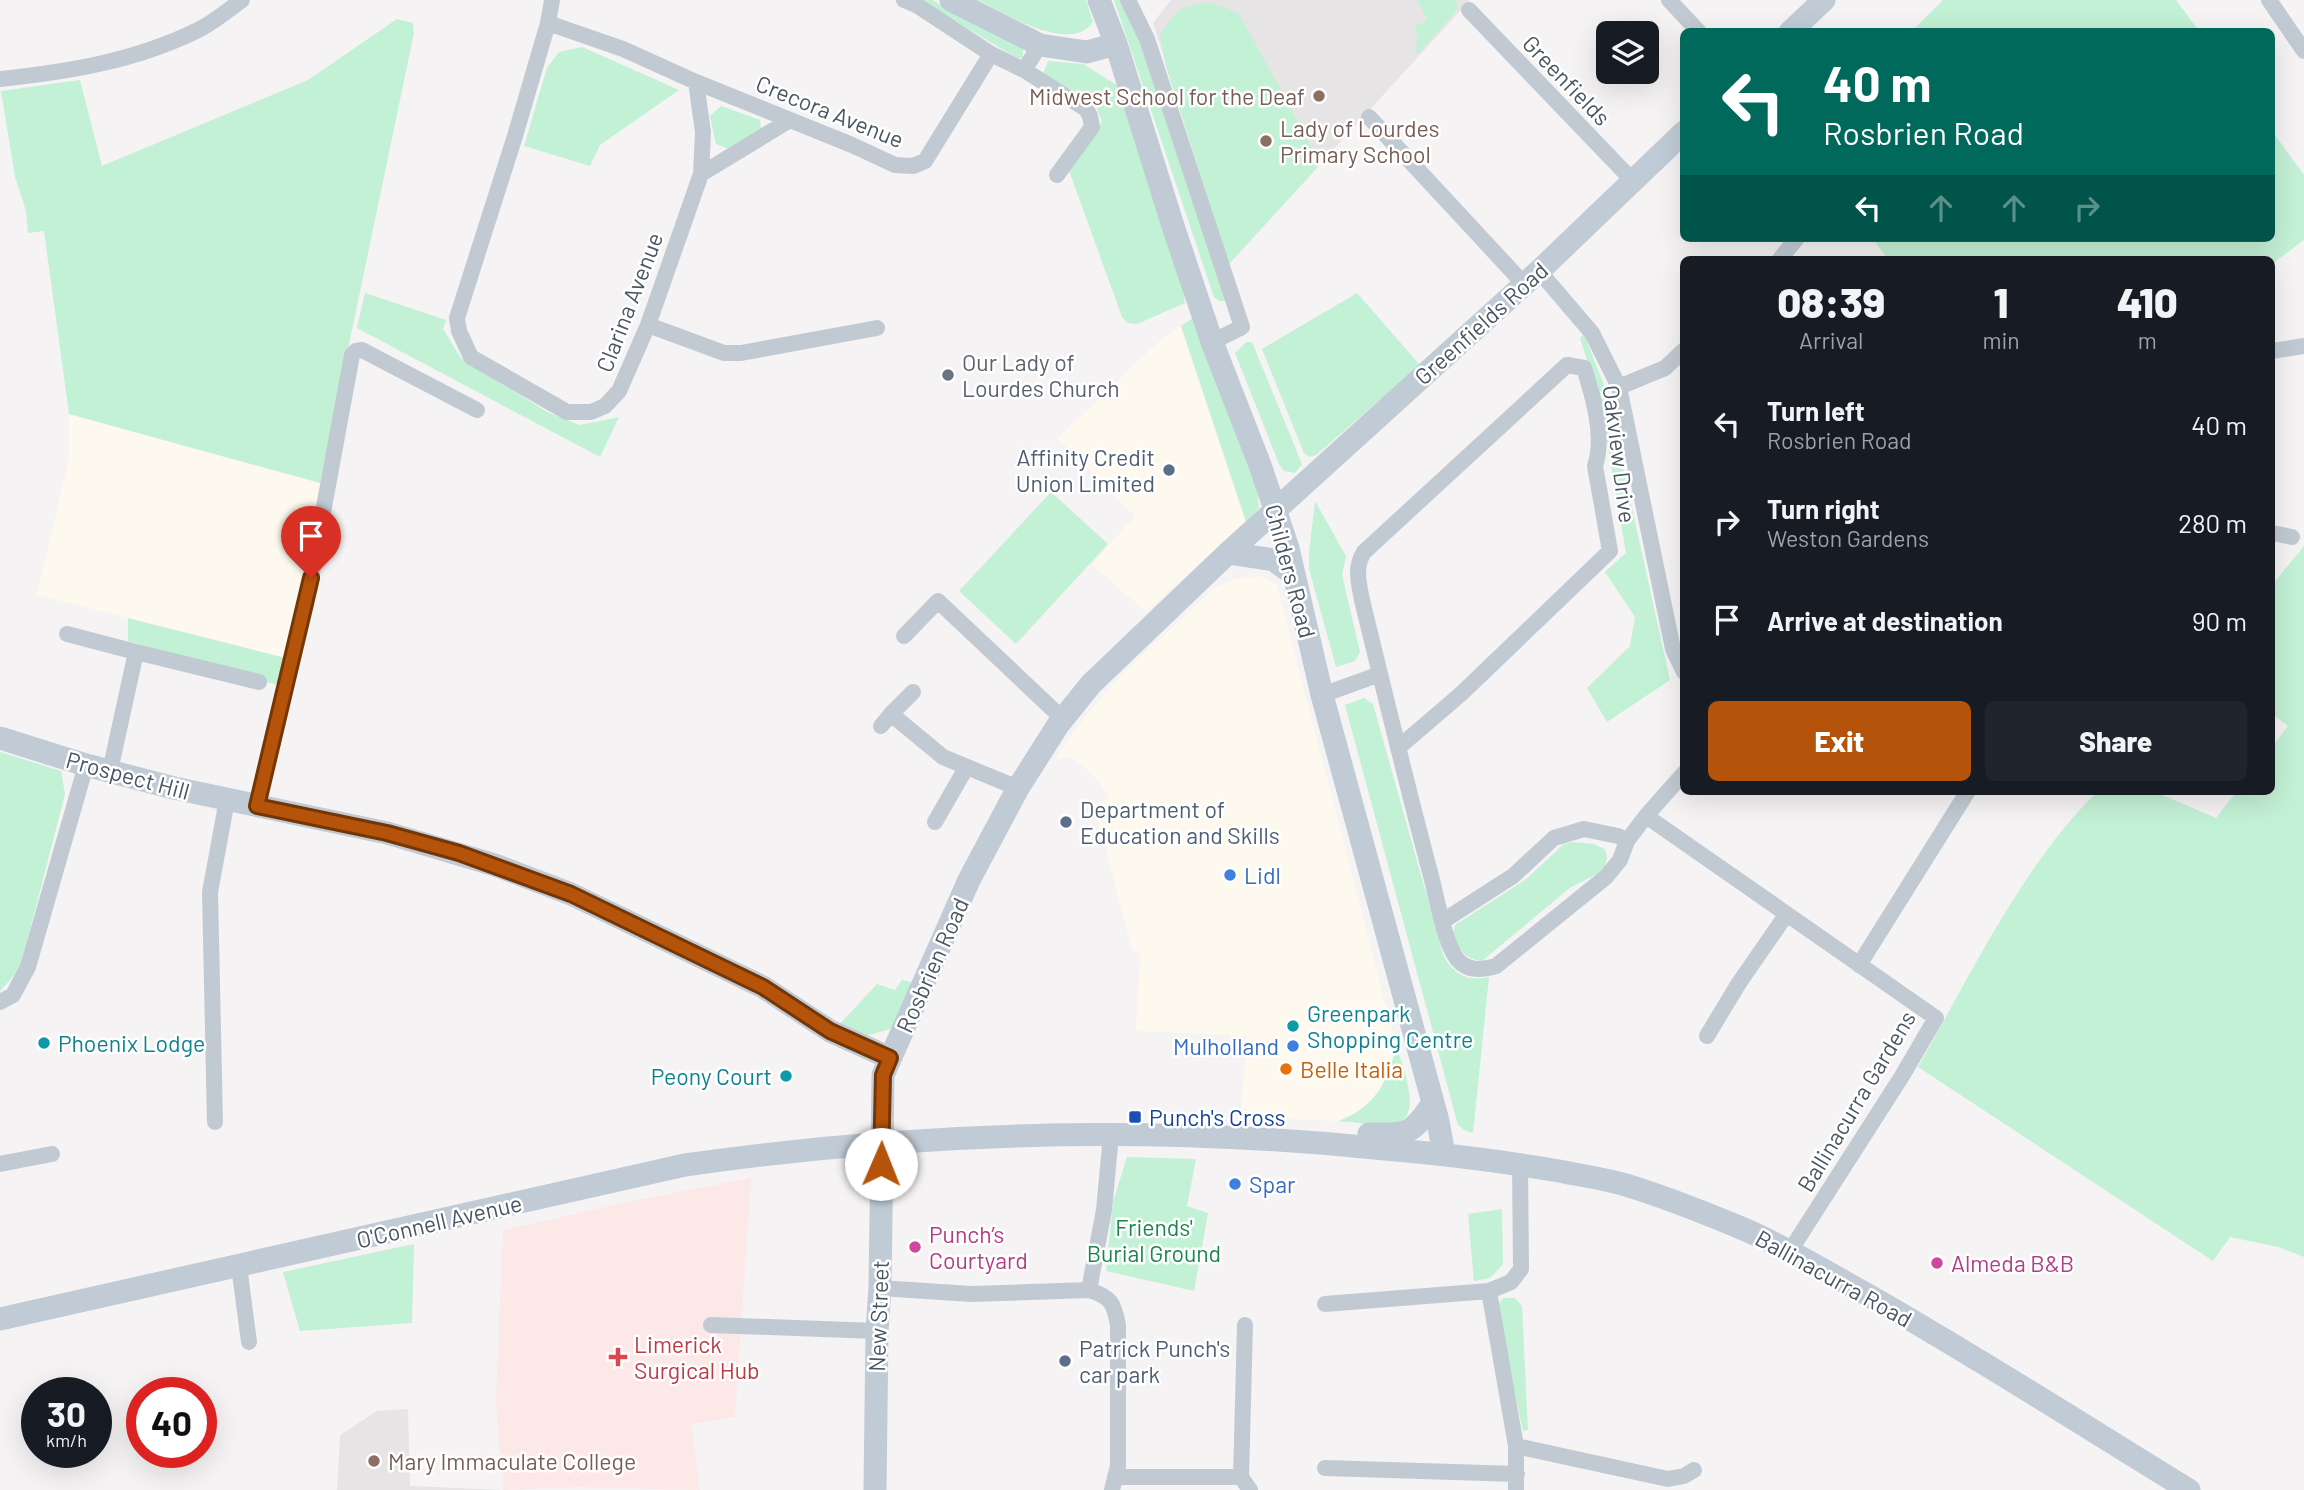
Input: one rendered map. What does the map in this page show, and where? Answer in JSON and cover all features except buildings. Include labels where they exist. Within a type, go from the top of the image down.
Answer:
[{"type":"main road","points":[[951,0],[1040,44],[1087,52],[1116,44]]},
{"type":"main road","name":"Childers Road","points":[[1099,0],[1116,44],[1212,342],[1275,511],[1433,1103],[1444,1154]]},
{"type":"main road","points":[[1794,28],[1824,0]]},
{"type":"main road","name":"Greenfields Road","points":[[1275,511],[1531,277],[1680,136]]},
{"type":"main road","name":"Rosbrien Road","points":[[257,806],[387,833],[459,853],[571,894],[763,987],[830,1031],[890,1058],[969,880],[1018,788],[1063,719],[1091,684],[1275,511]]},
{"type":"main road","points":[[1228,553],[1274,560],[1294,575]]},
{"type":"main road","name":"Prospect Hill","points":[[0,738],[86,765],[257,806]]},
{"type":"main road","name":"New Street","points":[[875,1490],[883,1075],[890,1058]]},
{"type":"main road","points":[[1333,1143],[1351,1134],[1396,1134],[1409,1131],[1417,1125],[1433,1103]]},
{"type":"main road","name":"O'Connell Avenue","points":[[0,1319],[685,1165],[780,1152],[881,1142],[1111,1135],[1333,1143]]},
{"type":"main road","name":"Ballinacurra Road","points":[[1333,1143],[1520,1165],[1630,1186],[1735,1225],[1790,1251],[1918,1323],[2189,1490]]},
{"type":"street","points":[[0,79],[63,72],[141,53],[199,30],[242,0]]},
{"type":"street","name":"Clarina Avenue","points":[[552,0],[548,23],[515,136],[457,317],[459,331],[471,357],[567,412],[591,412],[605,407],[619,391],[648,325],[701,174],[703,132],[696,82]]},
{"type":"street","points":[[904,0],[1086,109],[1092,127],[1057,176]]},
{"type":"street","points":[[1128,0],[1147,39],[1242,327],[1212,342]]},
{"type":"street","points":[[1669,0],[1695,28]]},
{"type":"street","points":[[2269,0],[2304,51]]},
{"type":"street","name":"Greenfields","points":[[1469,9],[1633,181]]},
{"type":"street","name":"Crecora Avenue","points":[[696,82],[895,165],[913,166],[925,161],[985,50],[991,19]]},
{"type":"street","points":[[548,23],[623,48],[696,82]]},
{"type":"street","points":[[1024,70],[1040,44]]},
{"type":"street","points":[[1369,117],[1531,277],[1592,333],[1619,387],[1674,649],[1680,663]]},
{"type":"street","points":[[701,174],[790,120]]},
{"type":"street","points":[[1782,256],[1794,242]]},
{"type":"street","points":[[648,325],[724,353],[741,353],[877,328]]},
{"type":"street","points":[[2275,351],[2304,346]]},
{"type":"street","points":[[257,806],[306,605],[352,355],[362,350],[477,410]]},
{"type":"street","points":[[1619,387],[1665,368],[1680,354]]},
{"type":"street","name":"Oakview Drive","points":[[1398,748],[1462,693],[1609,551],[1595,466],[1599,454],[1595,400],[1584,368],[1567,365],[1373,543],[1359,559],[1358,573],[1362,600],[1398,748],[1450,948],[1458,961],[1469,968],[1482,970],[1496,967],[1606,877],[1620,860],[1627,841]]},
{"type":"street","points":[[2275,534],[2292,537]]},
{"type":"street","points":[[904,636],[938,601],[1063,719]]},
{"type":"street","points":[[67,634],[259,682]]},
{"type":"street","points":[[110,771],[136,652]]},
{"type":"street","points":[[1322,695],[1380,674]]},
{"type":"street","points":[[913,692],[886,720],[943,757],[1018,788]]},
{"type":"street","points":[[0,1002],[13,995],[28,967],[86,765]]},
{"type":"street","points":[[935,822],[966,768]]},
{"type":"street","points":[[1443,921],[1513,876],[1554,838],[1584,829],[1618,836],[1627,841],[1680,778]]},
{"type":"street","points":[[1859,965],[1965,795]]},
{"type":"street","points":[[215,1122],[210,892],[227,800]]},
{"type":"street","name":"Ballinacurra Gardens","points":[[1646,816],[1936,1018],[1790,1251]]},
{"type":"street","points":[[1707,1036],[1739,983],[1786,915]]},
{"type":"street","points":[[1089,1290],[1104,1210],[1111,1135]]},
{"type":"street","points":[[0,1164],[52,1154]]},
{"type":"street","points":[[1325,1304],[1489,1291],[1511,1282],[1521,1269],[1520,1165]]},
{"type":"street","points":[[239,1266],[248,1342]]},
{"type":"street","points":[[880,1288],[971,1294],[1089,1290],[1103,1294],[1114,1305],[1118,1325],[1118,1466],[1114,1483],[1245,1484],[1245,1325]]},
{"type":"street","points":[[1325,1468],[1517,1482],[1516,1446],[1489,1291]]},
{"type":"street","points":[[711,1325],[877,1331]]},
{"type":"street","points":[[1516,1446],[1668,1479],[1685,1476],[1694,1470]]},
{"type":"shaded area","name":"Lady of Lourdes Primary School","points":[[1171,0],[1470,0],[1229,264],[1153,23]]},
{"type":"shaded area","points":[[1181,326],[1246,522],[1146,612],[1092,565],[1135,516],[1058,438],[1157,343]]},
{"type":"shaded area","points":[[69,414],[331,486],[297,661],[37,595],[69,457]]},
{"type":"shaded area","points":[[1261,576],[1277,585],[1396,1045],[1384,1085],[1355,1113],[1338,1121],[1240,1117],[1247,1036],[1136,1031],[1140,954],[1132,950],[1094,804],[1109,798],[1098,781],[1078,762],[1069,757],[1055,759],[1085,717],[1125,671],[1217,586],[1238,578]]},
{"type":"shaded area","name":"Limerick Surgical Hub","points":[[751,1178],[735,1417],[691,1424],[700,1490],[577,1487],[503,1490],[496,1403],[503,1230]]},
{"type":"shaded area","name":"Mary Immaculate College","points":[[408,1409],[410,1486],[503,1490],[337,1490],[340,1435],[377,1411]]},
{"type":"green space","points":[[920,0],[932,0],[1023,49],[1023,58],[1017,58]]},
{"type":"green space","points":[[978,0],[1086,0],[1093,22],[1083,31],[1054,33],[1020,21]]},
{"type":"green space","points":[[1114,0],[1121,0],[1137,30],[1227,301],[1219,301],[1214,297]]},
{"type":"green space","points":[[1417,0],[1454,0],[1458,4],[1456,11],[1417,55],[1415,52],[1418,38],[1415,26],[1428,20]]},
{"type":"green space","points":[[1943,0],[2176,0],[2197,28],[1915,28]]},
{"type":"green space","points":[[1210,3],[1239,14],[1312,147],[1312,161],[1317,168],[1229,264],[1166,67],[1160,34],[1180,10]]},
{"type":"green space","points":[[397,19],[413,23],[414,33],[320,483],[69,414],[44,231],[28,233],[26,211],[15,177],[1,91],[80,80],[102,166],[308,80]]},
{"type":"green space","points":[[582,47],[679,90],[600,145],[590,166],[524,146],[547,68],[559,52]]},
{"type":"green space","points":[[1048,61],[1083,64],[1117,85],[1180,268],[1185,303],[1137,324],[1128,323],[1122,317],[1068,168],[1102,122],[1095,104],[1043,74]]},
{"type":"green space","points":[[721,106],[760,120],[761,129],[729,149],[716,144],[710,116]]},
{"type":"green space","points":[[2275,135],[2304,175],[2304,240],[2275,262],[2275,256],[1886,256],[1875,242],[2275,242]]},
{"type":"green space","points":[[365,293],[446,320],[443,329],[461,358],[547,412],[580,425],[619,417],[600,457],[357,328]]},
{"type":"green space","points":[[1357,293],[1420,365],[1316,455],[1309,457],[1304,453],[1262,349]]},
{"type":"green space","points":[[1196,316],[1256,481],[1259,508],[1246,522],[1181,326]]},
{"type":"green space","points":[[1584,334],[1606,390],[1670,680],[1607,722],[1587,688],[1630,646],[1635,617],[1605,572],[1626,553],[1600,401],[1580,338]]},
{"type":"green space","points":[[1246,342],[1252,342],[1302,464],[1295,473],[1284,471],[1279,464],[1235,353]]},
{"type":"green space","points":[[1051,492],[1108,544],[1016,644],[959,591]]},
{"type":"green space","points":[[1315,501],[1346,556],[1342,575],[1360,652],[1355,661],[1336,667],[1309,569]]},
{"type":"green space","points":[[2304,546],[2304,1257],[2278,1247],[2230,1237],[2213,1261],[1918,1067],[2022,886],[2071,820],[2094,795],[2162,795],[2216,818],[2234,795],[2275,795],[2275,743],[2288,726],[2275,716],[2275,581]]},
{"type":"green space","points":[[128,618],[297,661],[291,689],[128,641]]},
{"type":"green space","points":[[1364,698],[1373,704],[1444,957],[1453,969],[1463,976],[1489,977],[1473,1133],[1458,1125],[1345,705]]},
{"type":"green space","points":[[0,752],[61,771],[65,794],[20,969],[0,991]]},
{"type":"green space","points":[[1564,844],[1593,844],[1605,849],[1605,867],[1571,887],[1482,961],[1464,953],[1452,936],[1455,925],[1525,880]]},
{"type":"green space","points":[[902,980],[914,983],[893,1028],[866,1036],[838,1026],[877,984],[895,990]]},
{"type":"green space","points":[[1396,1045],[1409,1090],[1408,1112],[1403,1120],[1393,1124],[1338,1121],[1361,1109],[1378,1092],[1389,1070]]},
{"type":"green space","name":"Friends' Burial Ground","points":[[1127,1157],[1196,1159],[1187,1206],[1208,1213],[1194,1291],[1106,1271],[1113,1202]]},
{"type":"green space","points":[[1502,1209],[1503,1264],[1490,1278],[1474,1281],[1468,1214]]},
{"type":"green space","points":[[414,1244],[412,1323],[300,1331],[283,1272]]},
{"type":"green space","points":[[1503,1298],[1515,1298],[1522,1306],[1528,1430],[1523,1431],[1496,1308]]},
{"type":"place","name":"Midwest School for the Deaf","points":[[1319,96]]},
{"type":"place","name":"Lady of Lourdes Primary School","points":[[1266,141]]},
{"type":"place","name":"Our Lady of Lourdes Church","points":[[948,375]]},
{"type":"place","name":"Affinity Credit Union Limited","points":[[1169,470]]},
{"type":"place","name":"Department of Education and Skills","points":[[1066,822]]},
{"type":"place","name":"Lidl","points":[[1230,875]]},
{"type":"place","name":"Greenpark Shopping Centre","points":[[1293,1026]]},
{"type":"place","name":"Phoenix Lodge","points":[[44,1043]]},
{"type":"place","name":"Mulholland","points":[[1293,1046]]},
{"type":"place","name":"Belle Italia","points":[[1286,1069]]},
{"type":"place","name":"Peony Court","points":[[786,1076]]},
{"type":"place","name":"Punch's Cross","points":[[1135,1117]]},
{"type":"place","name":"Spar","points":[[1235,1184]]},
{"type":"place","name":"Punch’s Courtyard","points":[[915,1247]]},
{"type":"place","name":"Almeda B&B","points":[[1937,1263]]},
{"type":"place","name":"Limerick Surgical Hub","points":[[618,1357]]},
{"type":"place","name":"Patrick Punch's car park","points":[[1065,1361]]},
{"type":"place","name":"Mary Immaculate College","points":[[374,1461]]},
{"type":"route","points":[[311,578],[257,806],[387,833],[459,853],[571,894],[763,987],[830,1031],[890,1058],[883,1075],[881,1164]]}]
